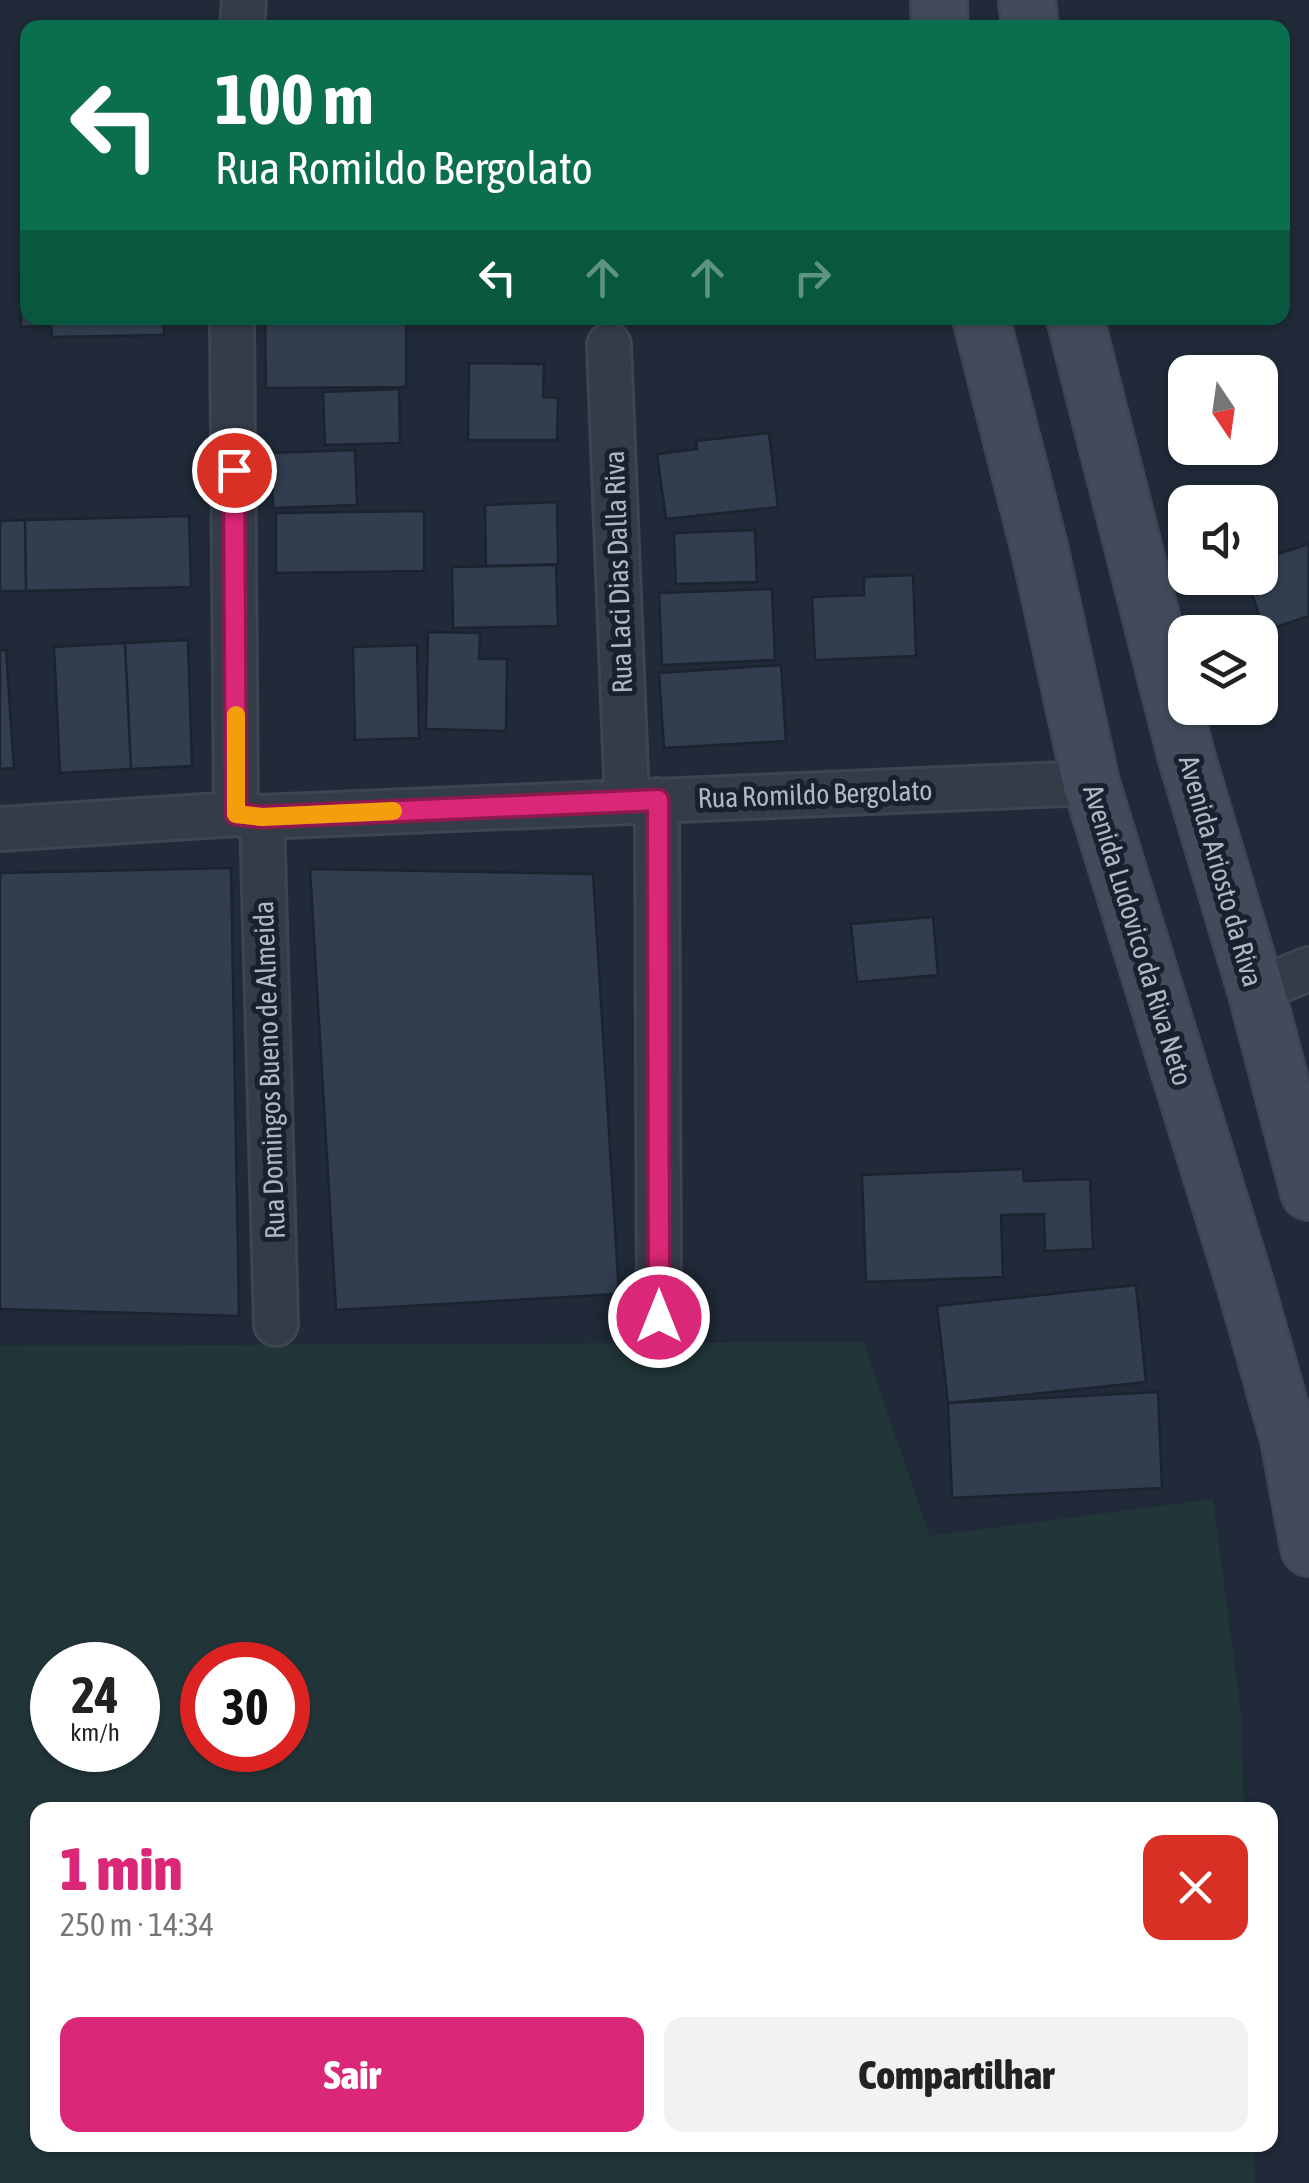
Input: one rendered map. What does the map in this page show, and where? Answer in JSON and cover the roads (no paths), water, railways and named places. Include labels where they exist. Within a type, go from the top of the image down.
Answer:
[{"type":"street","name":"Rua Domingos Bueno de Almeida","points":[[232,325],[249,816],[276,1324]]},
{"type":"street","name":"Avenida Ludovico da Riva Neto","points":[[983,325],[1040,550],[1091,783],[1246,1287],[1288,1440],[1309,1548]]},
{"type":"street","name":"Avenida Ariosto da Riva","points":[[1077,325],[1186,755],[1256,990],[1309,1192]]},
{"type":"street","name":"Rua Laci Dias Dalla Riva","points":[[609,345],[642,800],[659,1317]]},
{"type":"street","name":"Rua Romildo Bergolato","points":[[0,829],[1091,783]]},
{"type":"street","points":[[1256,990],[1309,969]]}]
